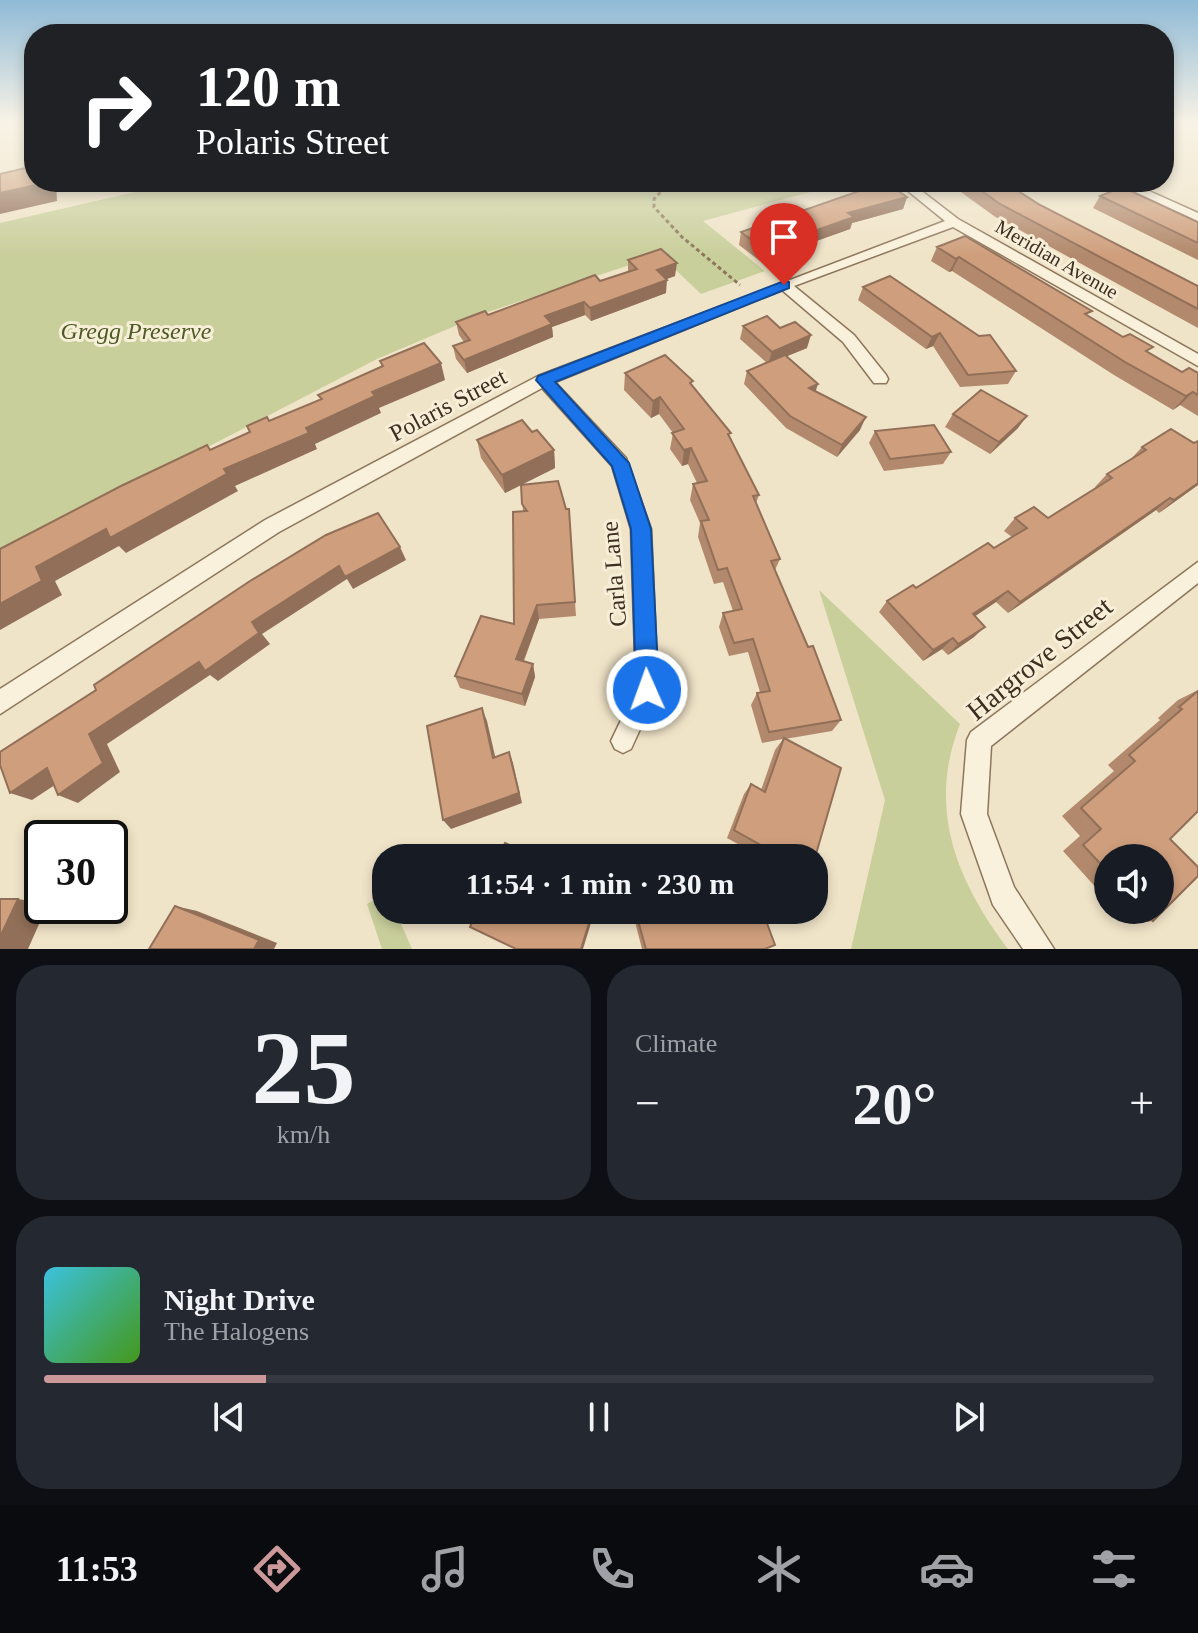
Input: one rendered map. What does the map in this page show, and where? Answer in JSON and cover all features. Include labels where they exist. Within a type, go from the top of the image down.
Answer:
[{"type":"street","name":"Meridian Avenue","points":[[916,192],[954,222],[1198,361]]},
{"type":"street","points":[[1142,192],[1198,218]]},
{"type":"street","name":"Polaris Street","points":[[0,702],[272,526],[544,380],[954,222]]},
{"type":"street","points":[[784,285],[842,330],[862,350],[880,379]]},
{"type":"street","name":"Carla Lane","points":[[544,380],[620,463],[641,529],[647,690],[623,741]]},
{"type":"street","name":"Hargrove Street","points":[[1040,949],[1003,895],[974,814],[979,740],[1198,571]]},
{"type":"path","points":[[661,192],[654,199],[654,207],[682,237],[740,285]]},
{"type":"green space","name":"Gregg Preserve","points":[[135,192],[810,192],[703,221],[765,271],[701,294],[660,255],[488,312],[377,359],[0,555],[0,223]]},
{"type":"green space","points":[[819,590],[960,724],[950,755],[946,785],[952,842],[974,897],[1008,949],[851,949],[885,800]]},
{"type":"green space","points":[[372,901],[372,919],[367,904]]},
{"type":"green space","points":[[374,924],[401,924],[412,949],[382,949]]},
{"type":"building","points":[[24,168],[24,188],[0,193],[0,174]]},
{"type":"building","points":[[856,192],[900,192],[907,197],[848,213],[854,217],[763,249],[741,232]]},
{"type":"building","points":[[983,192],[1020,192],[1198,286],[1198,309],[1000,204]]},
{"type":"building","points":[[1110,192],[1133,192],[1198,222],[1198,243],[1100,196]]},
{"type":"building","points":[[965,236],[1092,311],[1085,314],[1123,337],[1130,334],[1153,347],[1146,351],[1182,372],[1189,368],[1198,373],[1198,395],[1193,392],[1186,396],[1125,362],[959,257],[956,259],[937,247]]},
{"type":"building","points":[[661,249],[677,263],[657,270],[667,280],[590,308],[584,302],[545,316],[552,324],[464,360],[453,346],[470,340],[456,322],[485,311],[488,315],[595,275],[600,281],[637,269],[628,260]]},
{"type":"building","points":[[890,276],[979,336],[990,335],[1016,371],[968,375],[940,333],[932,337],[863,287]]},
{"type":"building","points":[[767,316],[780,328],[795,322],[811,335],[772,352],[743,326]]},
{"type":"building","points":[[424,343],[441,363],[372,392],[375,396],[306,428],[309,433],[224,469],[227,474],[110,538],[106,529],[36,567],[42,581],[0,604],[0,549],[207,445],[210,450],[250,432],[247,426],[267,417],[269,421],[322,399],[318,395],[383,366],[380,361]]},
{"type":"building","points":[[665,355],[693,381],[690,383],[731,433],[728,434],[759,495],[753,496],[780,559],[771,561],[808,647],[813,646],[841,720],[769,732],[757,693],[770,691],[753,639],[734,643],[723,613],[742,609],[727,568],[718,570],[701,521],[709,520],[693,484],[707,481],[691,448],[684,450],[672,433],[684,429],[660,397],[653,401],[625,373]]},
{"type":"building","points":[[785,355],[818,384],[809,388],[866,417],[842,445],[790,416],[747,371]]},
{"type":"building","points":[[981,390],[1027,416],[999,442],[953,414]]},
{"type":"building","points":[[522,420],[532,432],[537,430],[554,450],[502,475],[477,440]]},
{"type":"building","points":[[934,425],[951,452],[890,459],[875,431]]},
{"type":"building","points":[[1171,429],[1194,443],[1198,441],[1198,483],[1174,500],[1170,498],[1020,602],[1008,591],[973,614],[985,627],[958,644],[953,638],[933,650],[887,601],[913,585],[916,588],[988,543],[994,548],[1027,528],[1015,518],[1034,507],[1048,518],[1112,478],[1107,474],[1146,450],[1142,447]]},
{"type":"building","points":[[558,481],[566,509],[569,509],[575,602],[537,605],[516,659],[533,664],[522,694],[455,676],[481,616],[514,624],[513,512],[527,511],[522,504],[521,485]]},
{"type":"building","points":[[378,513],[400,547],[345,577],[339,566],[252,622],[259,633],[205,671],[199,662],[89,734],[103,763],[58,795],[47,768],[10,793],[0,765],[0,752],[96,690],[94,685],[250,581],[326,535]]},
{"type":"building","points":[[1198,691],[1198,811],[1170,839],[1198,867],[1198,876],[1174,900],[1174,844],[1094,844],[1094,857],[1083,845],[1101,829],[1081,808],[1135,761],[1129,755],[1182,709],[1179,707]]},
{"type":"building","points":[[482,708],[493,758],[509,752],[519,793],[443,820],[427,726]]},
{"type":"building","points":[[784,738],[841,768],[819,844],[759,844],[734,830],[751,784],[765,792]]},
{"type":"building","points":[[0,899],[18,899],[0,937]]},
{"type":"building","points":[[175,906],[259,940],[254,949],[149,949]]},
{"type":"building","points":[[471,924],[589,924],[581,949],[516,949],[470,927]]},
{"type":"building","points":[[639,924],[767,924],[775,945],[765,949],[646,949]]},
{"type":"route","points":[[647,690],[641,529],[620,463],[544,380],[784,285]]}]
